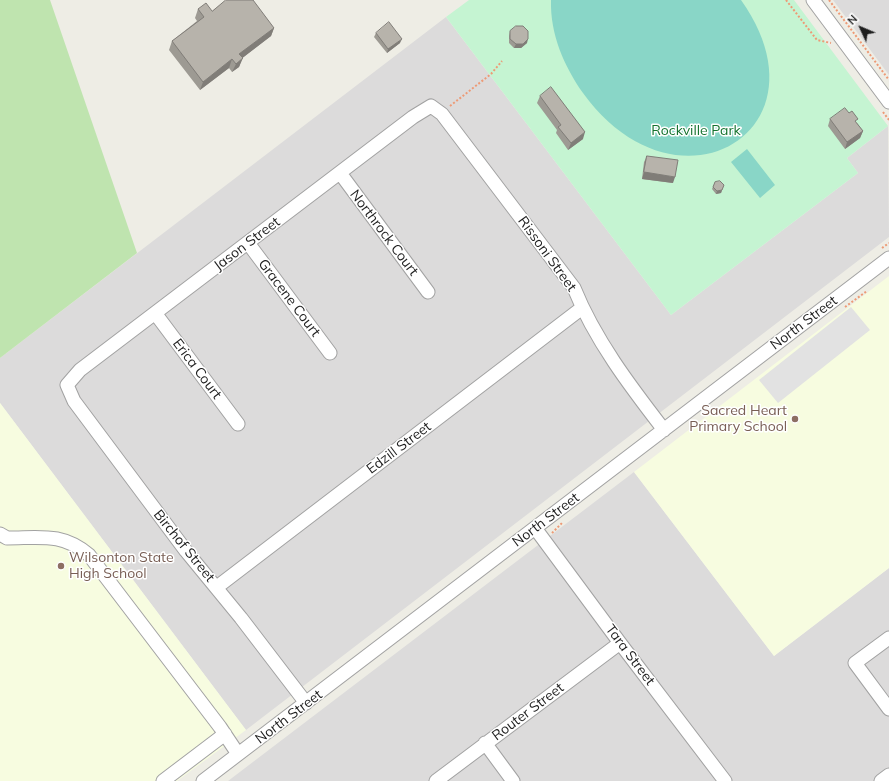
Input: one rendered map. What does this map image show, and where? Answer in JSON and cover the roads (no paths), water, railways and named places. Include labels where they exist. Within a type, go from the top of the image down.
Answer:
[{"type":"street","points":[[813,0],[885,88],[885,105]]},
{"type":"street","name":"Rissoni Street","points":[[431,106],[442,114],[574,288],[582,308],[616,366],[664,430]]},
{"type":"street","name":"Jason Street","points":[[67,385],[80,370],[340,174],[413,117],[431,106]]},
{"type":"street","name":"Northrock Court","points":[[340,174],[428,292]]},
{"type":"street","name":"Gracene Court","points":[[248,243],[330,353]]},
{"type":"street","name":"North Street","points":[[203,781],[889,258]]},
{"type":"street","name":"Edzill Street","points":[[217,587],[582,308]]},
{"type":"street","name":"Erica Court","points":[[155,313],[238,424]]},
{"type":"street","name":"Birchof Street","points":[[67,385],[74,401],[186,551],[217,587],[306,703]]},
{"type":"street","name":"Tara Street","points":[[536,528],[620,643],[725,781]]},
{"type":"street","points":[[0,534],[7,538],[47,537],[65,540],[74,544],[89,555],[225,734],[238,754]]},
{"type":"street","points":[[889,638],[855,663],[889,709]]},
{"type":"street","name":"Router Street","points":[[436,781],[620,643]]},
{"type":"street","points":[[163,781],[225,734]]},
{"type":"street","points":[[485,744],[513,781]]},
{"type":"street","points":[[882,781],[889,775]]},
{"type":"place","name":"Sacred Heart Primary School","points":[[795,419]]},
{"type":"place","name":"Wilsonton State High School","points":[[61,566]]},
{"type":"park label","name":"Rockville Park","points":[[696,131]]}]
